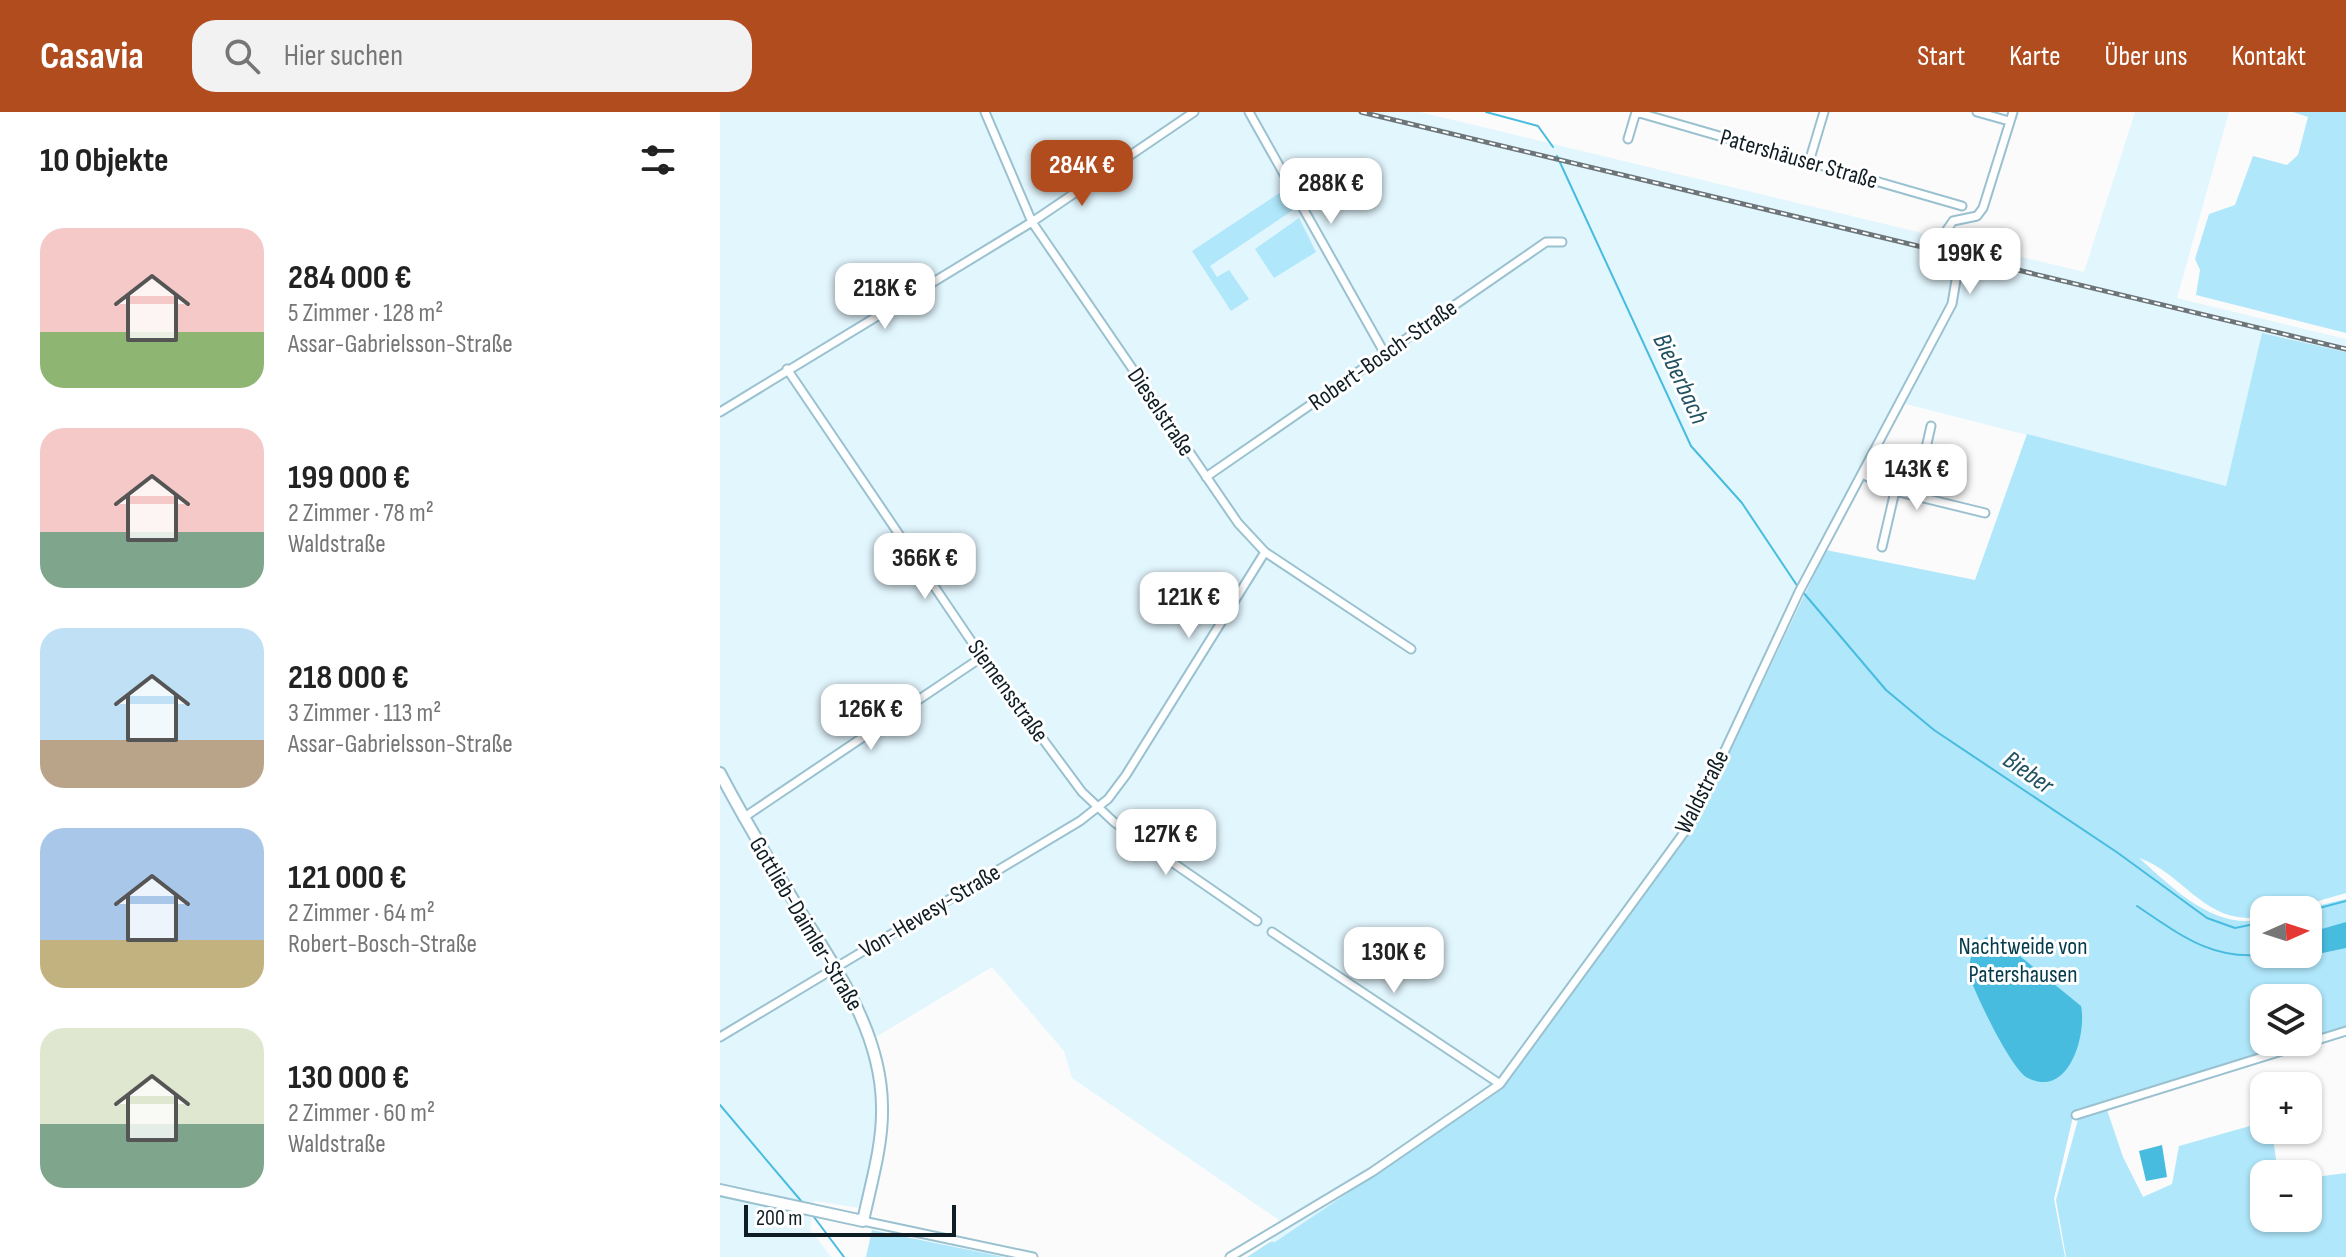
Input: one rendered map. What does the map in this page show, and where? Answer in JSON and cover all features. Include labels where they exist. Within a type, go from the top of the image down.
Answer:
[{"type":"street","name":"Dieselstraße","points":[[985,112],[1032,222],[1228,510],[1265,552],[1411,649]]},
{"type":"street","points":[[720,412],[787,369],[922,292],[1194,112]]},
{"type":"street","points":[[1249,112],[1385,354]]},
{"type":"street","points":[[1628,139],[1636,112]]},
{"type":"street","name":"Patershäuser Straße","points":[[1636,112],[1962,206]]},
{"type":"street","points":[[1809,162],[1824,112]]},
{"type":"street","points":[[1977,112],[2009,121]]},
{"type":"street","name":"Waldstraße","points":[[1230,1257],[1372,1172],[1500,1084],[1691,823],[1801,588],[1952,304],[1956,280],[1941,244],[1944,230],[1953,221],[1980,213],[2013,112]]},
{"type":"street","name":"Robert-Bosch-Straße","points":[[1206,477],[1546,242],[1562,242]]},
{"type":"street","name":"Siemensstraße","points":[[787,369],[982,657],[1082,792],[1114,822],[1257,921]]},
{"type":"street","points":[[1915,496],[1931,426]]},
{"type":"street","points":[[1862,474],[1895,491],[1985,513]]},
{"type":"street","points":[[1882,547],[1895,491]]},
{"type":"street","points":[[1096,806],[1108,799],[1126,775],[1265,552]]},
{"type":"street","points":[[743,818],[982,657]]},
{"type":"street","name":"Gottlieb-Daimler-Straße","points":[[720,773],[743,818],[835,968],[865,1024],[881,1086],[880,1140],[863,1221]]},
{"type":"street","name":"Von-Hevesy-Straße","points":[[720,1037],[1080,821],[1096,806]]},
{"type":"street","points":[[1272,932],[1500,1084]]},
{"type":"street","points":[[2076,1115],[2346,1031]]},
{"type":"street","points":[[720,1190],[1033,1257]]},
{"type":"shaded area","points":[[720,112],[1420,112],[2084,272],[2135,112],[2229,112],[2177,298],[2346,339],[2346,352],[2262,333],[2226,486],[1902,403],[1807,586],[1691,832],[1496,1093],[1275,1243],[1270,1242],[1279,1220],[1072,1078],[1064,1051],[992,967],[876,1037],[887,1102],[883,1161],[873,1210],[814,1201],[810,1229],[831,1257],[720,1257]]},
{"type":"green space","points":[[2293,112],[2346,112],[2346,333],[2196,295],[2200,270],[2195,259],[2209,214],[2235,205],[2253,156],[2287,165],[2298,155],[2308,117]]},
{"type":"green space","points":[[1284,190],[1296,208],[1210,266],[1217,277],[1229,270],[1249,299],[1231,311],[1192,251]]},
{"type":"green space","points":[[1299,218],[1316,252],[1274,278],[1255,249]]},
{"type":"green space","name":"Nachtweide von Patershausen","points":[[2262,333],[2346,352],[2346,893],[2322,900],[2322,896],[2250,896],[2250,917],[2244,918],[2211,907],[2155,865],[2139,858],[2180,894],[2211,913],[2228,919],[2250,921],[2250,968],[2322,968],[2322,905],[2346,899],[2346,1026],[2322,1034],[2322,984],[2250,984],[2252,1056],[2074,1112],[2054,1199],[2065,1257],[1247,1257],[1275,1242],[1496,1093],[1691,832],[1826,550],[1975,580],[2027,434],[2226,486]]},
{"type":"green space","points":[[2106,1107],[2123,1157],[2143,1197],[2172,1184],[2179,1146],[2250,1126],[2250,1144],[2274,1144],[2276,1160],[2250,1160],[2250,1232],[2322,1232],[2322,1176],[2346,1173],[2346,1257],[2066,1257],[2056,1200],[2079,1116]]},
{"type":"green space","points":[[872,1230],[1004,1257],[866,1257]]},
{"type":"water","points":[[2346,922],[2346,948],[2322,953],[2322,929]]},
{"type":"water","points":[[1986,937],[1999,939],[2081,1006],[2078,1047],[2064,1072],[2054,1080],[2042,1082],[2028,1078],[2021,1072],[1987,1015],[1969,970],[1973,947]]},
{"type":"water","points":[[2162,1145],[2167,1177],[2146,1181],[2139,1151]]},
{"type":"waterway","name":"Bieberbach","points":[[1486,112],[1538,126],[1553,147]]},
{"type":"waterway","name":"Bieberbach","points":[[1557,156],[1691,446],[1742,503],[1798,587]]},
{"type":"waterway","name":"Bieber","points":[[1802,591],[1886,690],[1934,730],[2118,853],[2207,918],[2235,928],[2250,925]]},
{"type":"waterway","name":"Bieber","points":[[2322,907],[2346,901]]},
{"type":"waterway","points":[[2137,906],[2198,944],[2230,954],[2250,955]]},
{"type":"waterway","points":[[720,1105],[802,1202]]},
{"type":"waterway","points":[[811,1213],[844,1257]]},
{"type":"railway","points":[[1361,112],[2346,349]]}]
